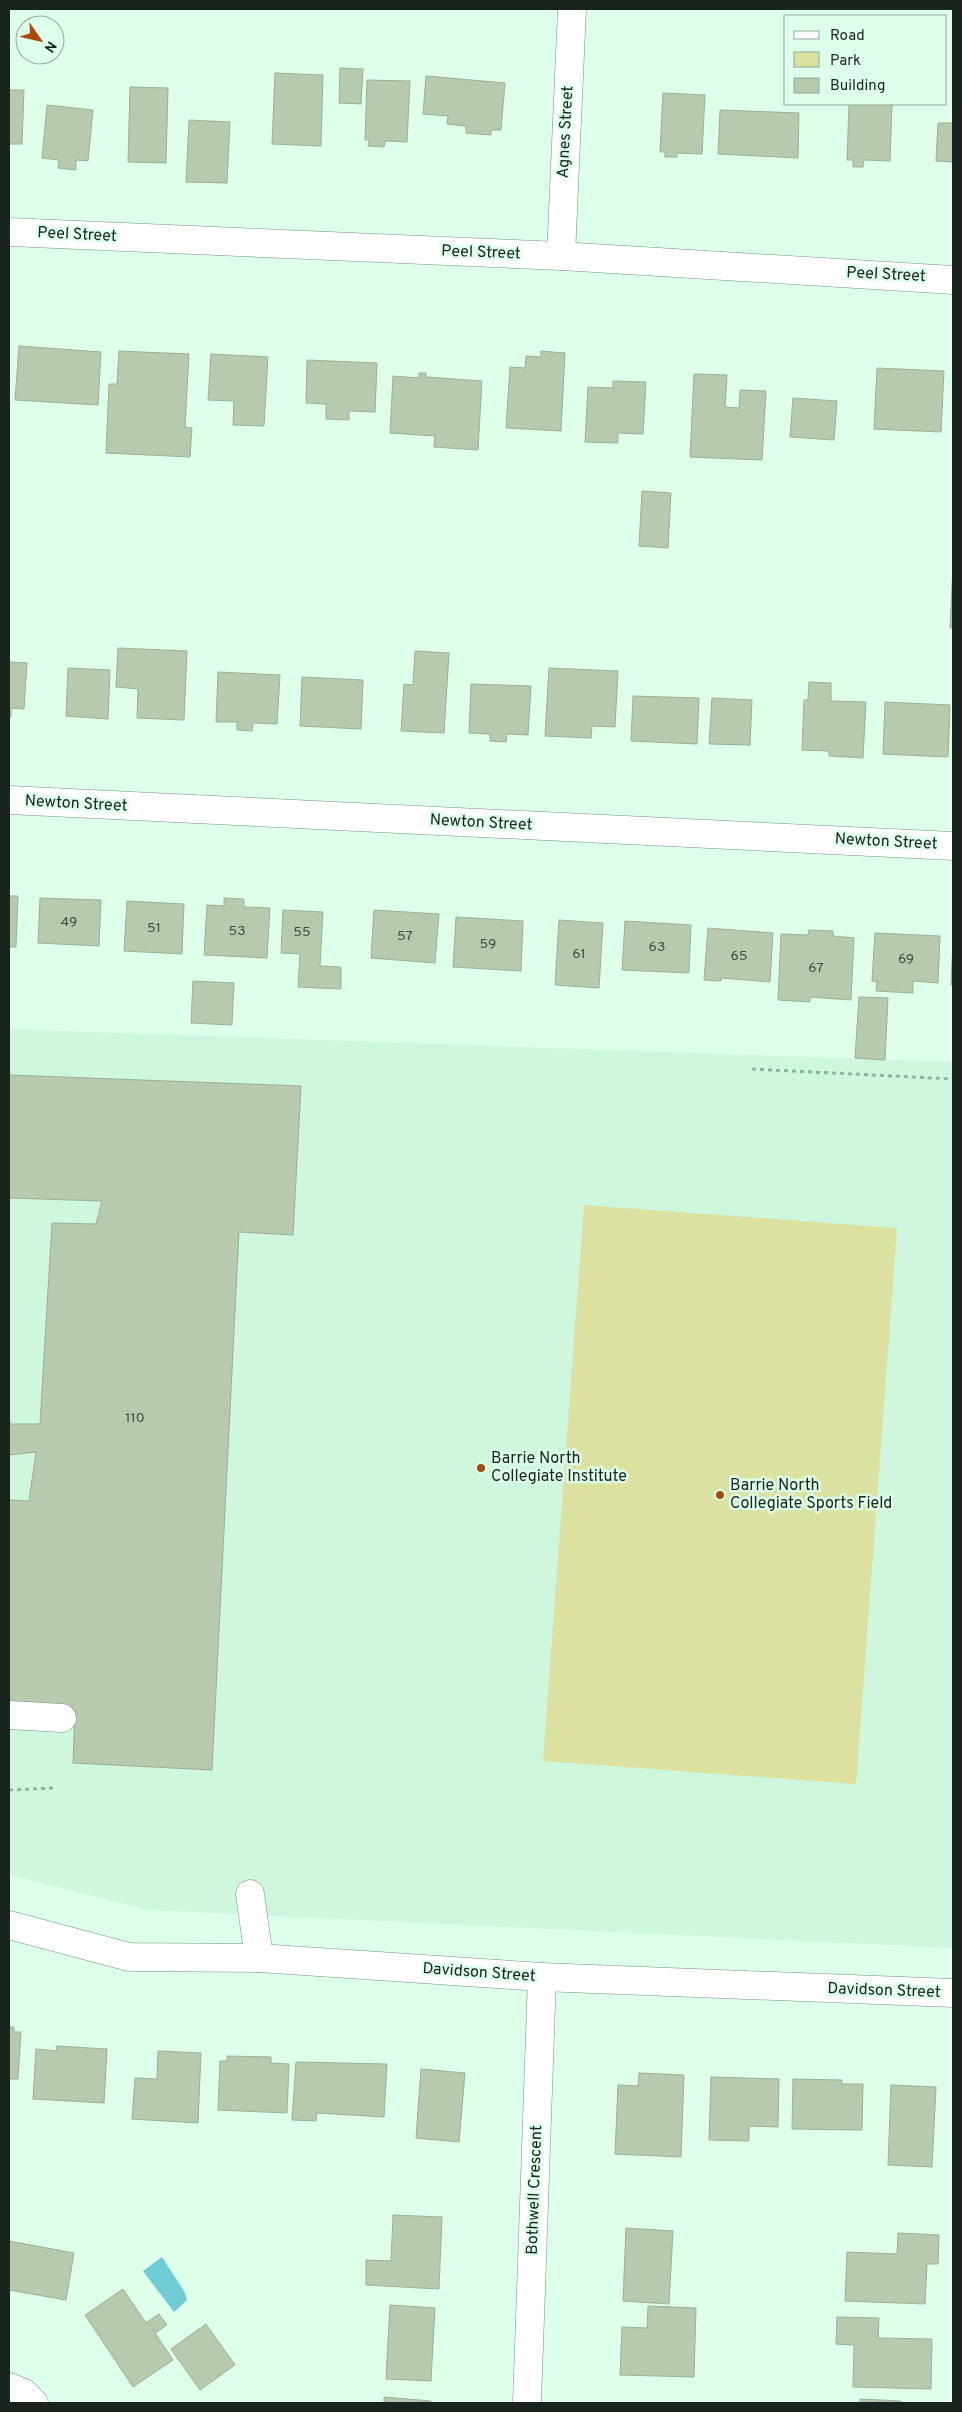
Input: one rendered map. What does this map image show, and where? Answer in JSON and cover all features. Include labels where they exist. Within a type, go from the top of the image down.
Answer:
[{"type":"street","name":"Agnes Street","points":[[561,256],[572,9]]},
{"type":"street","name":"Peel Street","points":[[9,232],[561,256],[953,280]]},
{"type":"street","name":"Newton Street","points":[[9,800],[953,846]]},
{"type":"street","points":[[9,1715],[62,1718]]},
{"type":"street","points":[[250,1894],[259,1958]]},
{"type":"street","name":"Davidson Street","points":[[9,1925],[129,1957],[259,1958],[542,1977],[953,1993]]},
{"type":"street","name":"Bothwell Crescent","points":[[527,2403],[542,1977]]},
{"type":"street","points":[[9,2387],[24,2393],[34,2403]]},
{"type":"path","points":[[752,1068],[953,1079]]},
{"type":"path","points":[[9,1790],[55,1788]]},
{"type":"shaded area","name":"Barrie North Collegiate Institute","points":[[9,1029],[953,1062],[953,1948],[148,1910],[9,1875]]},
{"type":"green space","name":"Barrie North Collegiate Sports Field","points":[[584,1205],[897,1228],[856,1784],[543,1761]]},
{"type":"water","points":[[162,2257],[184,2291],[187,2300],[174,2312],[143,2271]]},
{"type":"building","points":[[340,68],[363,69],[361,104],[339,103]]},
{"type":"building","points":[[275,73],[323,75],[321,146],[272,144]]},
{"type":"building","points":[[426,76],[505,83],[501,130],[491,130],[491,135],[466,133],[466,126],[447,124],[448,116],[423,114]]},
{"type":"building","points":[[367,80],[410,81],[407,142],[385,141],[384,147],[368,146],[369,140],[365,140]]},
{"type":"building","points":[[130,87],[168,88],[166,163],[128,162]]},
{"type":"building","points":[[9,90],[24,90],[22,144],[9,144]]},
{"type":"building","points":[[663,93],[705,95],[702,154],[677,153],[677,157],[665,157],[665,152],[660,152]]},
{"type":"building","points":[[47,105],[93,110],[88,161],[76,160],[76,170],[58,168],[59,160],[42,158]]},
{"type":"building","points":[[849,105],[892,105],[890,161],[864,160],[863,167],[853,167],[853,160],[847,160]]},
{"type":"building","points":[[720,110],[799,113],[798,158],[718,154]]},
{"type":"building","points":[[189,120],[230,122],[227,183],[186,182]]},
{"type":"building","points":[[938,123],[953,123],[953,162],[936,161]]},
{"type":"building","points":[[19,346],[101,352],[98,405],[15,400]]},
{"type":"building","points":[[119,351],[189,354],[185,427],[192,428],[190,457],[106,453],[109,384],[117,384]]},
{"type":"building","points":[[541,351],[565,353],[561,431],[506,428],[510,367],[525,368],[526,356],[541,357]]},
{"type":"building","points":[[211,354],[268,357],[264,426],[233,425],[234,401],[208,400]]},
{"type":"building","points":[[307,360],[377,363],[375,412],[349,411],[349,420],[326,419],[326,404],[306,403]]},
{"type":"building","points":[[877,368],[944,371],[941,432],[874,429]]},
{"type":"building","points":[[419,373],[426,373],[426,377],[482,381],[478,450],[434,447],[435,436],[390,433],[393,376],[419,378]]},
{"type":"building","points":[[694,374],[727,375],[725,407],[739,408],[740,390],[766,391],[762,460],[690,457]]},
{"type":"building","points":[[613,381],[646,382],[643,434],[618,433],[618,443],[585,442],[588,387],[613,388]]},
{"type":"building","points":[[793,398],[837,401],[834,440],[790,437]]},
{"type":"building","points":[[642,491],[671,493],[668,548],[639,546]]},
{"type":"building","points":[[953,565],[953,628],[950,628]]},
{"type":"building","points":[[118,648],[187,651],[184,720],[137,718],[138,689],[116,687]]},
{"type":"building","points":[[415,651],[449,653],[444,733],[401,731],[404,684],[413,685]]},
{"type":"building","points":[[9,662],[27,663],[24,709],[11,708],[11,717],[9,717]]},
{"type":"building","points":[[68,668],[110,670],[108,719],[66,716]]},
{"type":"building","points":[[549,668],[618,671],[615,727],[592,726],[591,738],[545,736]]},
{"type":"building","points":[[218,672],[280,675],[277,724],[253,723],[252,731],[237,730],[237,722],[216,722]]},
{"type":"building","points":[[302,677],[363,680],[361,729],[300,726]]},
{"type":"building","points":[[809,682],[831,683],[831,701],[866,702],[863,758],[829,756],[829,751],[802,750],[804,700],[808,700]]},
{"type":"building","points":[[471,684],[531,686],[528,735],[507,734],[506,742],[490,741],[490,734],[469,733]]},
{"type":"building","points":[[633,696],[699,698],[697,744],[631,741]]},
{"type":"building","points":[[712,698],[752,700],[750,745],[709,744]]},
{"type":"building","points":[[885,702],[950,705],[948,757],[883,754]]},
{"type":"building","points":[[9,896],[18,896],[16,947],[9,947]]},
{"type":"building","points":[[40,898],[101,900],[99,946],[38,943]]},
{"type":"building","points":[[224,898],[244,899],[244,907],[270,908],[267,958],[204,955],[207,905],[224,906]]},
{"type":"building","points":[[127,901],[184,904],[182,954],[124,951]]},
{"type":"building","points":[[283,910],[323,912],[320,966],[341,967],[341,989],[298,987],[300,954],[281,953]]},
{"type":"building","points":[[374,910],[439,914],[435,963],[371,958]]},
{"type":"building","points":[[456,917],[523,921],[521,971],[453,967]]},
{"type":"building","points":[[559,920],[603,923],[599,988],[555,985]]},
{"type":"building","points":[[625,921],[691,925],[689,973],[622,970]]},
{"type":"building","points":[[708,928],[773,933],[770,982],[721,978],[721,981],[704,980]]},
{"type":"building","points":[[809,930],[833,931],[833,936],[854,938],[851,1000],[810,997],[810,1002],[778,1000],[781,934],[808,935]]},
{"type":"building","points":[[875,933],[940,936],[938,983],[913,981],[913,993],[876,991],[877,982],[872,981]]},
{"type":"building","points":[[953,939],[953,985],[951,985]]},
{"type":"building","points":[[193,981],[234,983],[232,1025],[191,1023]]},
{"type":"building","points":[[859,997],[888,998],[885,1060],[855,1058]]},
{"type":"building","points":[[9,1075],[301,1086],[293,1235],[239,1232],[212,1770],[73,1763],[75,1711],[9,1706],[9,1500],[29,1501],[36,1452],[9,1455],[9,1413],[10,1424],[40,1424],[52,1223],[96,1224],[102,1201],[9,1198]]},
{"type":"building","points":[[9,2027],[14,2027],[14,2032],[21,2032],[18,2079],[9,2079]]},
{"type":"building","points":[[56,2046],[107,2049],[104,2103],[33,2099],[36,2049],[57,2051]]},
{"type":"building","points":[[158,2051],[201,2053],[198,2123],[132,2119],[135,2078],[157,2079]]},
{"type":"building","points":[[227,2056],[271,2057],[271,2063],[289,2064],[287,2113],[218,2110],[220,2061],[227,2061]]},
{"type":"building","points":[[296,2062],[387,2064],[384,2117],[317,2113],[316,2121],[292,2120]]},
{"type":"building","points":[[421,2069],[465,2073],[459,2142],[416,2138]]},
{"type":"building","points":[[639,2073],[684,2075],[681,2157],[615,2154],[618,2085],[638,2086]]},
{"type":"building","points":[[711,2077],[779,2079],[778,2127],[749,2126],[749,2141],[709,2140]]},
{"type":"building","points":[[793,2079],[842,2080],[842,2084],[863,2084],[862,2130],[792,2129]]},
{"type":"building","points":[[891,2085],[936,2087],[932,2167],[888,2165]]},
{"type":"building","points":[[393,2215],[442,2217],[439,2289],[366,2285],[366,2260],[391,2261]]},
{"type":"building","points":[[626,2228],[673,2231],[669,2304],[623,2301]]},
{"type":"building","points":[[898,2233],[939,2235],[938,2264],[927,2264],[925,2304],[845,2301],[847,2252],[897,2254]]},
{"type":"building","points":[[9,2241],[74,2253],[66,2300],[9,2290]]},
{"type":"building","points":[[123,2289],[146,2323],[159,2314],[167,2325],[155,2333],[173,2360],[133,2387],[85,2315]]},
{"type":"building","points":[[390,2305],[435,2308],[431,2381],[386,2379]]},
{"type":"building","points":[[648,2306],[696,2308],[694,2377],[620,2375],[622,2327],[647,2328]]},
{"type":"building","points":[[837,2317],[879,2318],[878,2338],[932,2339],[931,2389],[853,2387],[854,2345],[836,2344]]},
{"type":"building","points":[[206,2324],[235,2365],[200,2390],[171,2349]]},
{"type":"building","points":[[384,2397],[431,2401],[430,2403],[384,2403]]},
{"type":"building","points":[[860,2399],[901,2401],[901,2403],[860,2403]]},
{"type":"place","name":"Barrie North Collegiate Institute","points":[[481,1468]]},
{"type":"place","name":"Barrie North Collegiate Sports Field","points":[[720,1495]]}]
